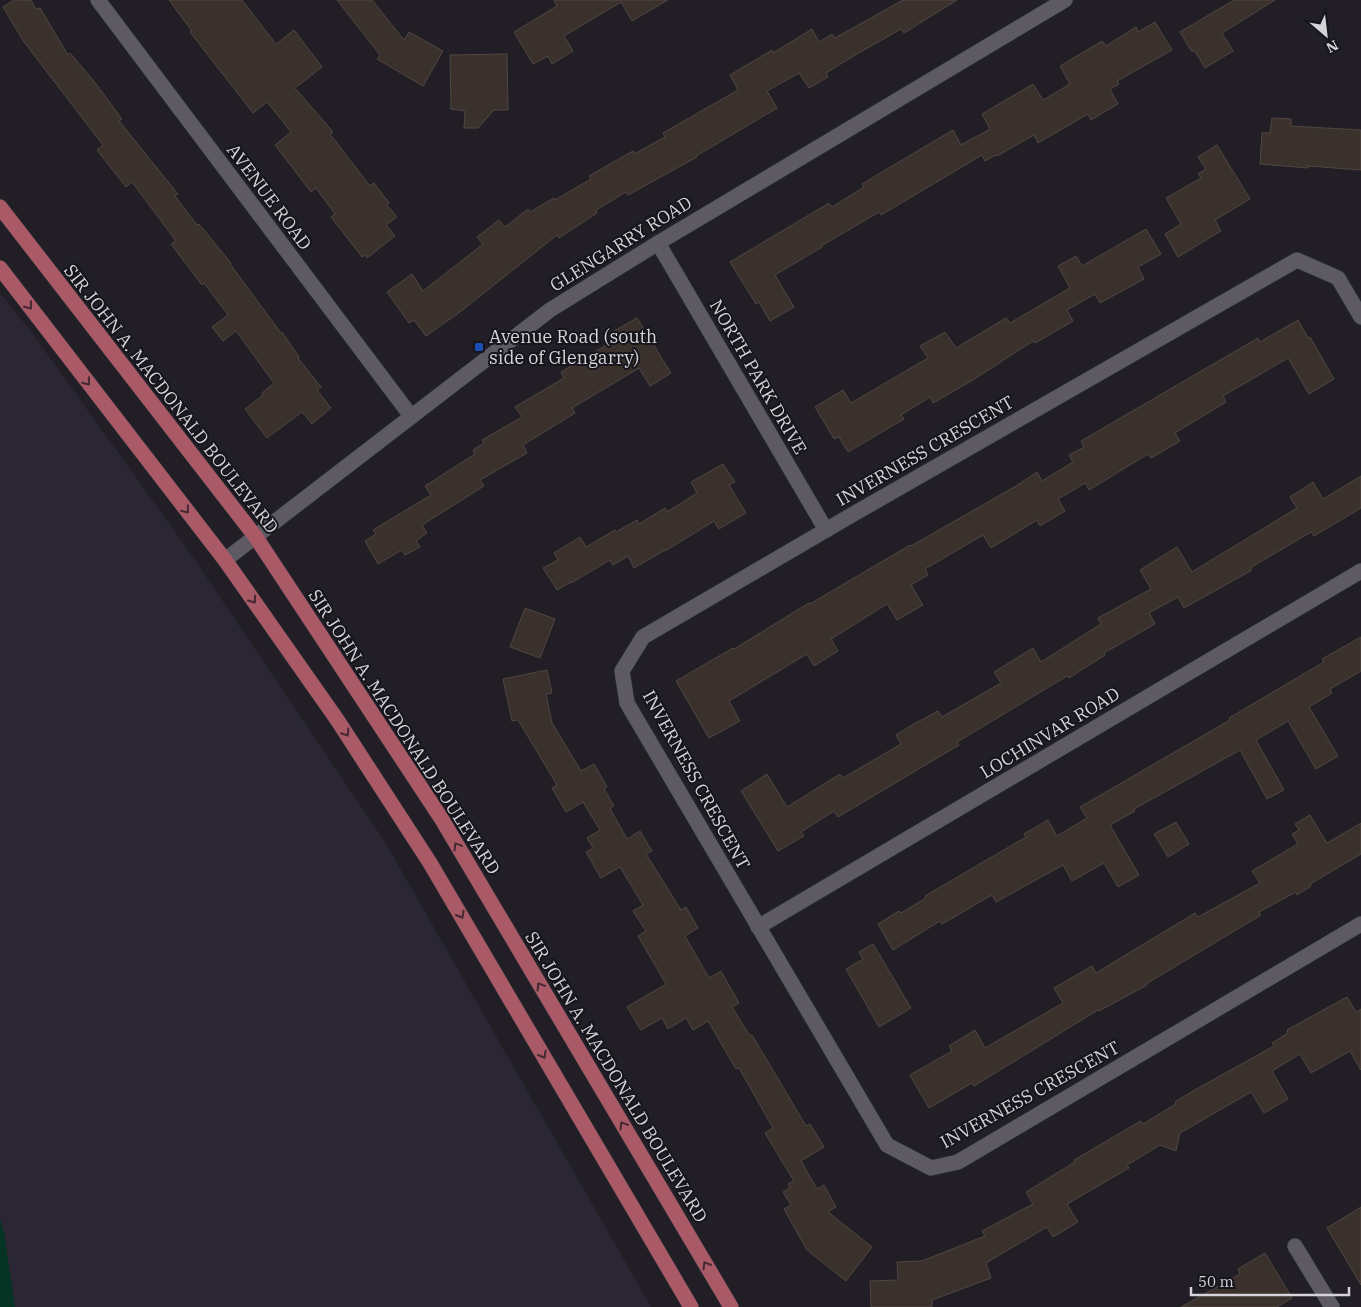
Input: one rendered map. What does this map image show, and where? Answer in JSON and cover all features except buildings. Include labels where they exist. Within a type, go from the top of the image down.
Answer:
[{"type":"main road","name":"SIR JOHN A. MACDONALD BOULEVARD","points":[[0,207],[255,536],[440,818],[731,1307]]},
{"type":"main road","points":[[0,268],[224,560],[338,721],[430,863],[691,1307]]},
{"type":"street","name":"AVENUE ROAD","points":[[98,0],[411,416]]},
{"type":"street","name":"GLENGARRY ROAD","points":[[224,560],[550,310],[658,243],[1065,0]]},
{"type":"street","name":"NORTH PARK DRIVE","points":[[658,243],[826,530]]},
{"type":"street","name":"INVERNESS CRESCENT","points":[[1361,317],[1338,278],[1297,260],[643,637],[622,672],[627,703],[887,1145],[931,1168],[958,1162],[1361,924]]},
{"type":"street","name":"LOCHINVAR ROAD","points":[[758,927],[1361,572]]},
{"type":"street","points":[[1295,1246],[1327,1306]]},
{"type":"shaded area","points":[[0,293],[30,330],[191,554],[385,842],[651,1307],[0,1307]]},
{"type":"green space","points":[[0,1219],[4,1232],[15,1307],[0,1307]]},
{"type":"place","name":"Avenue Road (south side of Glengarry)","points":[[479,347]]}]
